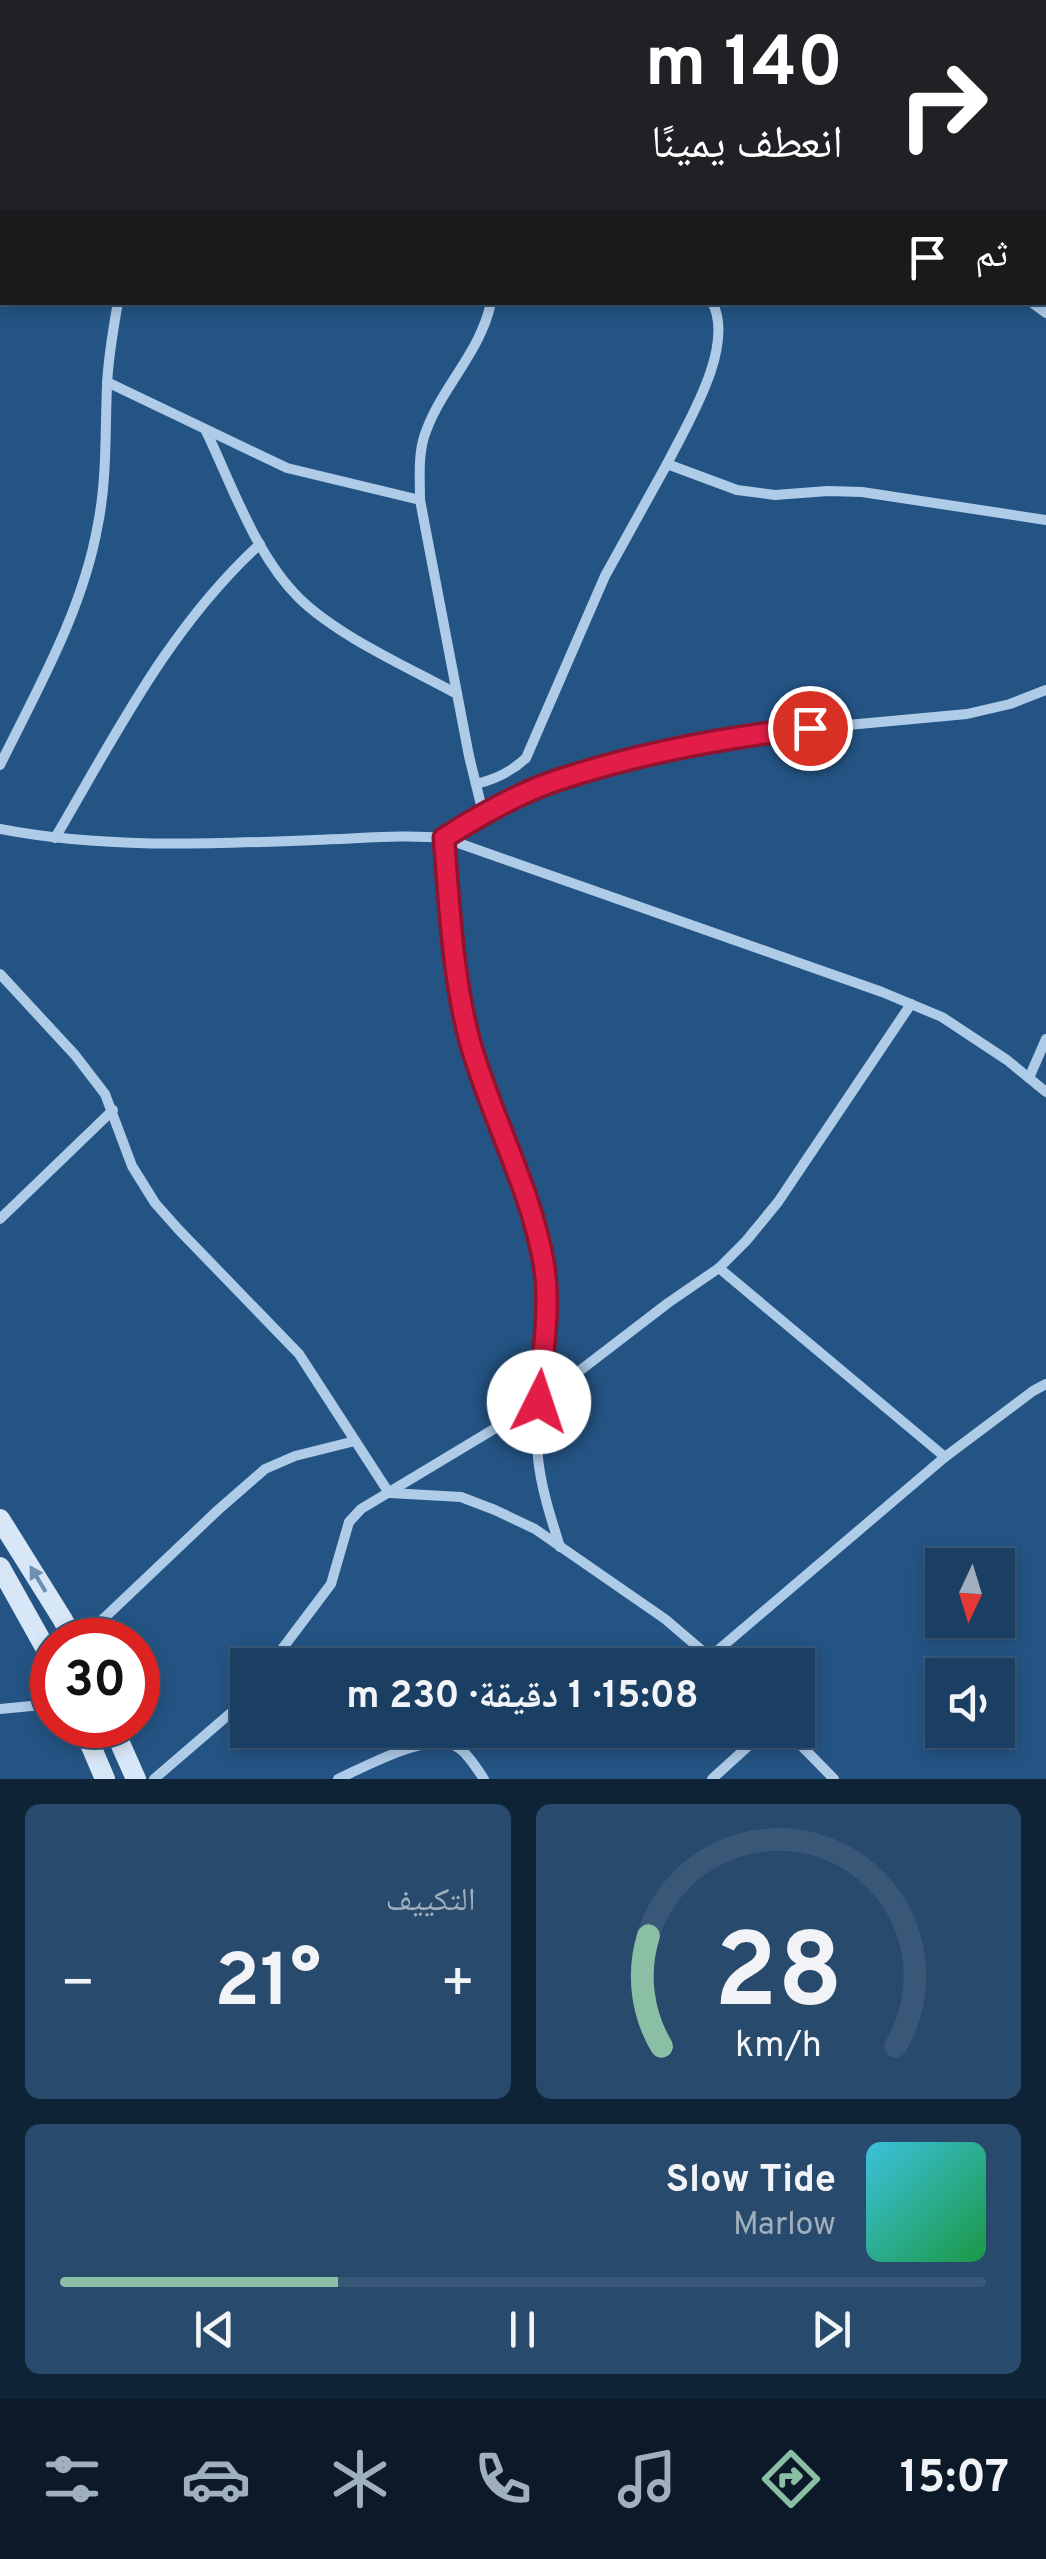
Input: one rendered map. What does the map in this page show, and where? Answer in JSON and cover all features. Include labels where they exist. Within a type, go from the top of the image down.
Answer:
[{"type":"main road","points":[[0,1520],[62,1618]]},
{"type":"main road","points":[[0,1568],[30,1621]]},
{"type":"main road","points":[[92,1748],[105,1779]]},
{"type":"main road","points":[[122,1748],[136,1779]]},
{"type":"street","points":[[0,765],[63,634],[89,568],[101,505],[107,382],[118,305]]},
{"type":"street","points":[[483,813],[420,500],[420,466],[423,440],[432,419],[478,340],[491,305]]},
{"type":"street","points":[[476,784],[501,776],[526,758],[605,576],[703,391],[715,354],[719,324],[713,305]]},
{"type":"street","points":[[107,382],[288,468],[420,500]]},
{"type":"street","points":[[206,431],[260,544],[299,598],[349,634],[457,694]]},
{"type":"street","points":[[667,464],[738,490],[775,495],[862,492],[1046,520]]},
{"type":"street","points":[[55,838],[166,651],[221,583],[260,544]]},
{"type":"street","points":[[444,838],[483,813],[558,779],[681,747],[772,732],[967,714],[1046,690]]},
{"type":"street","points":[[0,829],[105,842],[444,838],[912,1004],[942,1017],[1007,1060],[1046,1092]]},
{"type":"street","points":[[444,838],[448,898],[470,1040],[536,1229],[544,1268],[538,1459],[560,1547]]},
{"type":"street","points":[[0,974],[75,1055],[105,1094],[132,1166],[156,1203],[299,1354],[389,1493]]},
{"type":"street","points":[[283,1648],[331,1584],[350,1522],[361,1509],[539,1402],[720,1268],[778,1202],[912,1004]]},
{"type":"street","points":[[1029,1078],[1046,1039]]},
{"type":"street","points":[[0,1219],[113,1110]]},
{"type":"street","points":[[720,1268],[944,1458]]},
{"type":"street","points":[[729,1648],[944,1458],[1046,1384]]},
{"type":"street","points":[[103,1618],[266,1470],[295,1456],[355,1441]]},
{"type":"street","points":[[389,1493],[460,1497],[495,1510],[535,1530],[666,1619],[699,1648]]},
{"type":"street","points":[[0,1709],[30,1706]]},
{"type":"street","points":[[154,1779],[230,1713]]},
{"type":"street","points":[[338,1779],[412,1747],[438,1742],[460,1748],[484,1779]]},
{"type":"street","points":[[712,1779],[746,1748]]},
{"type":"street","points":[[804,1748],[834,1779]]},
{"type":"route","points":[[539,1402],[544,1268],[536,1229],[470,1040],[448,898],[444,838],[483,813],[558,779],[681,747],[810,728]]}]
